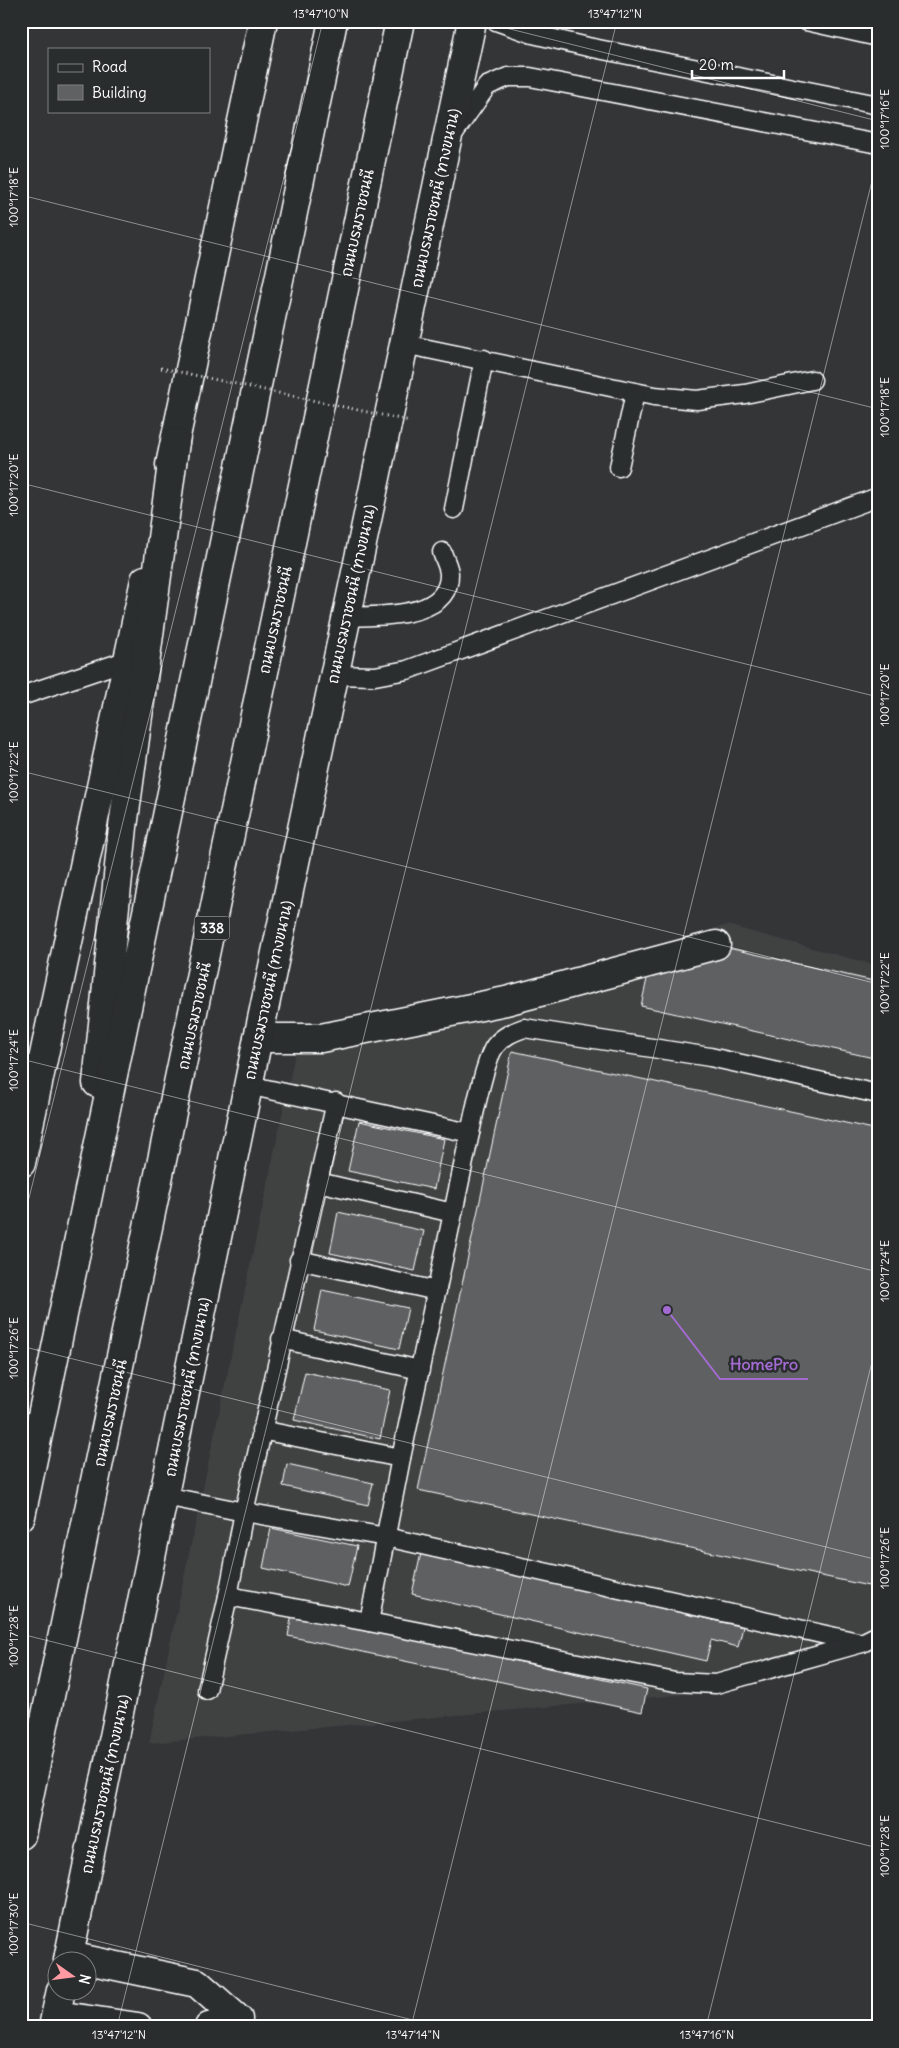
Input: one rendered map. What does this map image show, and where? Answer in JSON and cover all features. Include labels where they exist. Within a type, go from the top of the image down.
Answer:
[{"type":"main road","points":[[21,1163],[263,21]]},
{"type":"main road","points":[[21,1516],[333,21]]},
{"type":"main road","name":"ถนนบรมราชชนนี","points":[[21,1835],[400,21]]},
{"type":"main road","name":"ถนนบรมราชชนนี (ทางขนาน)","points":[[71,1950],[248,1085],[472,21]]},
{"type":"main road","points":[[81,1229],[123,827],[175,442]]},
{"type":"main road","points":[[258,1038],[321,1038],[506,1001],[716,946]]},
{"type":"main road","points":[[98,1964],[198,1983],[246,2023]]},
{"type":"main road","points":[[57,2011],[138,2027]]},
{"type":"main road","points":[[209,2027],[246,2023]]},
{"type":"lane","points":[[496,21],[533,34],[588,47],[878,105]]},
{"type":"lane","points":[[806,21],[878,37]]},
{"type":"lane","points":[[443,158],[456,129],[487,86],[508,77],[530,77],[878,144]]},
{"type":"lane","points":[[404,344],[484,359],[635,393],[697,400],[745,394],[812,380]]},
{"type":"lane","points":[[454,509],[484,359]]},
{"type":"lane","points":[[618,467],[635,393]]},
{"type":"lane","points":[[334,674],[375,676],[407,670],[878,497]]},
{"type":"lane","points":[[346,618],[409,613],[431,605],[443,596],[449,583],[450,572],[442,552]]},
{"type":"lane","points":[[21,696],[128,660]]},
{"type":"lane","points":[[369,1622],[401,1458],[476,1101],[494,1047],[509,1033],[524,1028],[557,1031],[710,1057],[878,1094]]},
{"type":"lane","points":[[248,1085],[336,1102],[470,1133]]},
{"type":"lane","points":[[207,1690],[261,1430],[336,1102]]},
{"type":"lane","points":[[318,1182],[453,1213]]},
{"type":"lane","points":[[299,1260],[437,1291]]},
{"type":"lane","points":[[281,1339],[420,1370]]},
{"type":"lane","points":[[261,1430],[401,1458]]},
{"type":"lane","points":[[165,1496],[386,1537],[862,1643]]},
{"type":"lane","points":[[228,1596],[676,1682],[716,1684],[862,1643],[878,1635]]},
{"type":"path","points":[[161,368],[410,421]]},
{"type":"shaded area","points":[[727,925],[878,966],[878,1644],[712,1692],[149,1743],[296,1049]]},
{"type":"building","points":[[728,948],[878,982],[878,1059],[641,1006],[649,970]]},
{"type":"building","points":[[512,1051],[878,1130],[878,1588],[418,1490]]},
{"type":"building","points":[[359,1121],[444,1139],[434,1189],[348,1171]]},
{"type":"building","points":[[338,1212],[424,1231],[415,1271],[330,1253]]},
{"type":"building","points":[[322,1290],[408,1308],[399,1349],[314,1330]]},
{"type":"building","points":[[305,1372],[390,1390],[380,1439],[294,1420]]},
{"type":"building","points":[[287,1464],[373,1483],[368,1505],[283,1486]]},
{"type":"building","points":[[271,1528],[357,1546],[348,1587],[263,1568]]},
{"type":"building","points":[[421,1553],[743,1627],[738,1647],[711,1640],[706,1661],[412,1594]]},
{"type":"building","points":[[292,1613],[647,1689],[642,1712],[288,1636]]},
{"type":"place","name":"HomePro","points":[[667,1310]]}]
